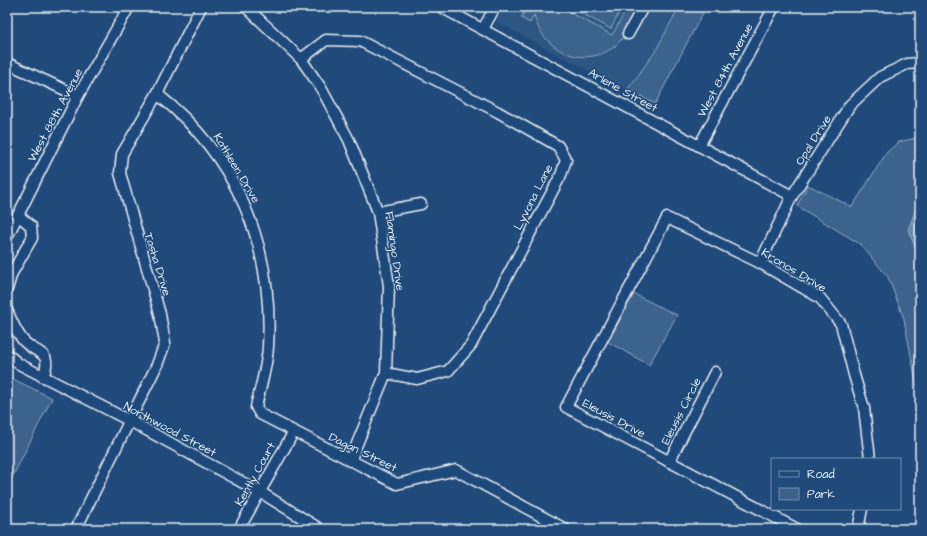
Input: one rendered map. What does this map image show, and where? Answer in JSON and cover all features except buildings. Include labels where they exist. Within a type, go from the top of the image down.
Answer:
[{"type":"street","name":"West 88th Avenue","points":[[7,237],[78,96],[129,7]]},
{"type":"street","name":"Tasha Drive","points":[[76,529],[157,365],[165,343],[160,314],[120,173],[122,154],[157,94],[202,7]]},
{"type":"street","name":"Flamingo Drive","points":[[246,7],[301,59],[321,88],[349,140],[378,212],[389,286],[386,373],[350,461]]},
{"type":"street","name":"Arlene Street","points":[[441,7],[792,196]]},
{"type":"street","points":[[483,29],[495,7]]},
{"type":"street","points":[[628,34],[642,7]]},
{"type":"street","name":"West 84th Avenue","points":[[699,146],[774,7]]},
{"type":"street","name":"Lyvona Lane","points":[[301,59],[326,40],[360,41],[498,112],[558,146],[566,160],[560,175],[471,345],[448,371],[417,379],[386,373]]},
{"type":"street","points":[[7,63],[78,96]]},
{"type":"street","name":"Opal Drive","points":[[760,263],[792,196],[850,105],[880,77],[907,64],[920,63]]},
{"type":"street","name":"Kathleen Drive","points":[[157,94],[182,114],[205,139],[247,209],[262,251],[268,294],[268,349],[256,407],[260,414]]},
{"type":"street","points":[[378,212],[421,204]]},
{"type":"street","points":[[7,289],[12,273],[32,238],[31,226],[18,215]]},
{"type":"street","name":"Kronos Drive","points":[[667,218],[760,263],[820,298],[841,324],[864,408],[870,458]]},
{"type":"street","name":"Eleusis Drive","points":[[667,218],[566,407],[797,529]]},
{"type":"street","points":[[7,310],[14,326],[23,340],[44,356],[47,364],[42,378]]},
{"type":"street","name":"Northwood Street","points":[[7,354],[18,364],[42,378],[130,421],[260,492],[320,529]]},
{"type":"street","name":"Eleusis Circle","points":[[669,462],[715,372]]},
{"type":"street","name":"Dagan Street","points":[[260,414],[397,484],[456,470],[565,529]]},
{"type":"street","name":"Kently Court","points":[[239,529],[293,432]]},
{"type":"street","points":[[858,529],[862,510]]},
{"type":"shaded area","points":[[468,7],[703,7],[652,104]]},
{"type":"shaded area","points":[[920,198],[920,258],[908,230]]},
{"type":"green space","points":[[527,7],[560,7],[612,35],[628,7],[640,7],[623,38],[615,46],[603,53],[591,56],[578,56],[566,53],[555,47],[539,28],[534,15],[530,23],[521,18]]},
{"type":"green space","points":[[570,7],[622,7],[611,29]]},
{"type":"green space","points":[[679,7],[706,7],[655,104],[628,89],[655,52]]},
{"type":"green space","points":[[920,137],[920,403],[904,319],[888,277],[860,244],[797,206],[808,185],[852,207],[887,152],[899,142]]},
{"type":"green space","points":[[634,294],[677,315],[649,365],[608,342]]},
{"type":"green space","points":[[7,376],[52,398],[7,488]]}]
